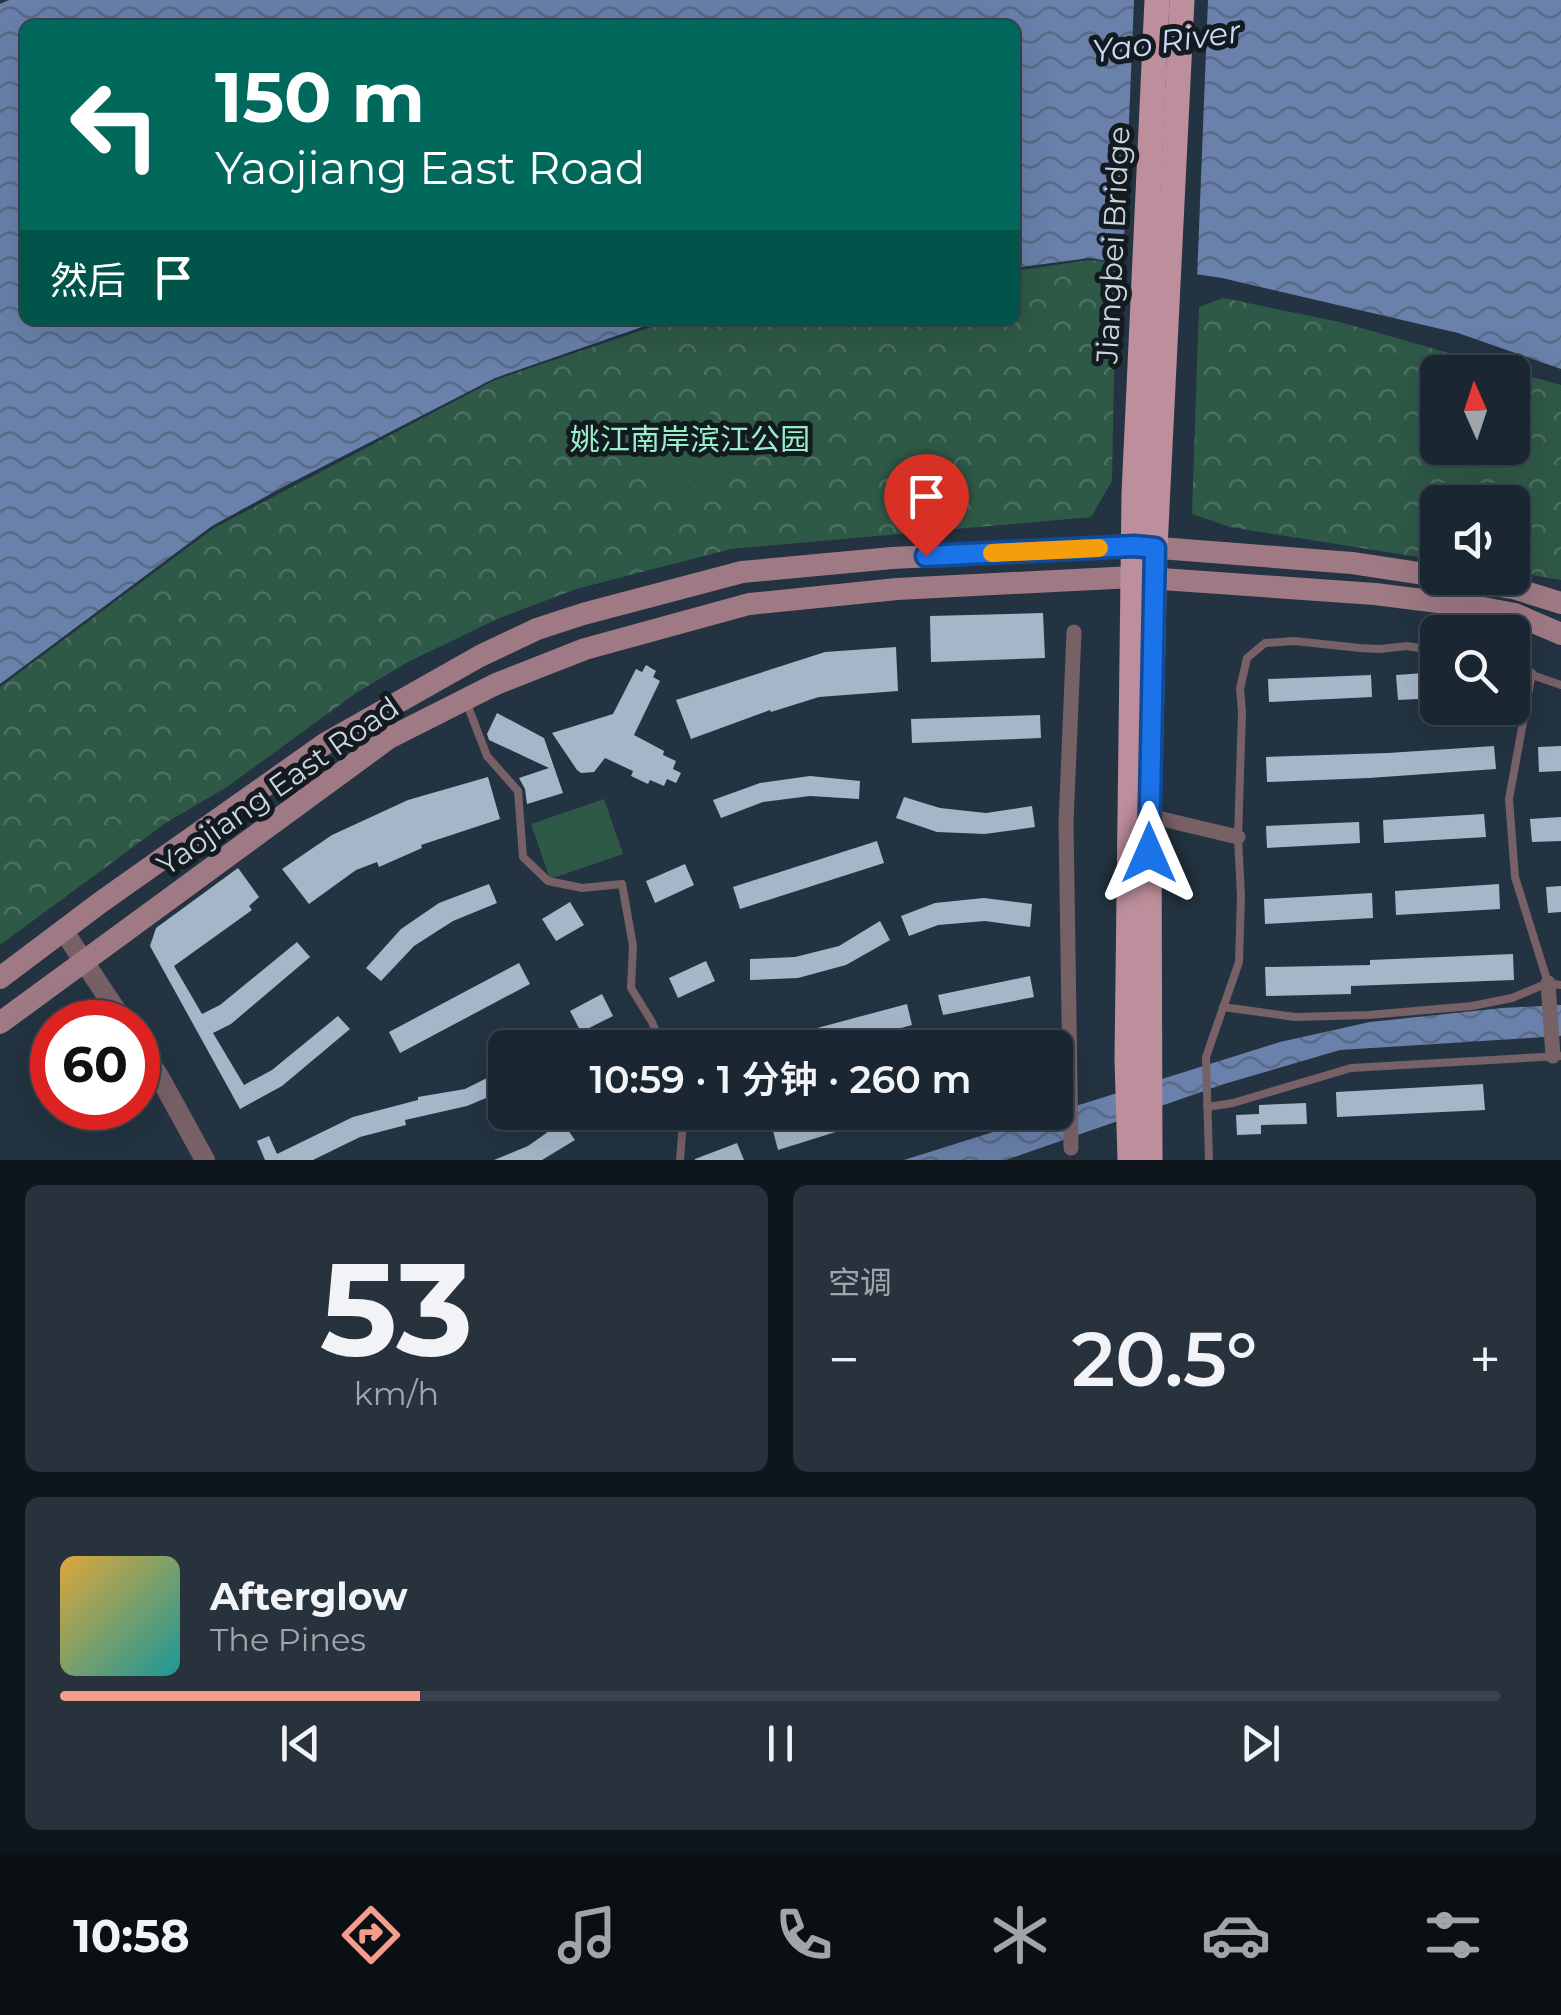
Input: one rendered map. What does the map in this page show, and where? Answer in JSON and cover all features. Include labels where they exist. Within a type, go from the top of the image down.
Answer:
[{"type":"main road","name":"Jiangbei Bridge","points":[[1146,491],[1157,0]]},
{"type":"main road","name":"Jiangbei Bridge","points":[[1146,491],[1182,0]]},
{"type":"main road","points":[[1130,1160],[1139,1120],[1148,1039],[1146,491]]},
{"type":"main road","name":"Yaojiang East Road","points":[[0,978],[326,743],[480,656],[537,629],[583,614],[742,572],[892,558],[1144,547],[1352,563],[1420,573]]},
{"type":"main road","points":[[1144,577],[1129,736],[1127,1059],[1150,1160]]},
{"type":"main road","name":"Yaojiang East Road","points":[[0,1023],[389,738],[496,684],[586,649],[749,604],[897,588],[1144,577],[1478,606],[1514,614],[1561,634]]},
{"type":"main road","points":[[1530,593],[1561,603]]},
{"type":"street","points":[[1071,1154],[1066,822],[1074,632]]},
{"type":"street","points":[[1149,816],[1238,836]]},
{"type":"street","points":[[63,930],[109,1000]]},
{"type":"street","points":[[1554,984],[1555,1053]]},
{"type":"street","points":[[160,1078],[205,1160]]},
{"type":"lane","points":[[1209,1160],[1206,1057],[1239,962],[1240,689],[1247,658],[1265,643],[1294,641],[1360,648],[1420,648]]},
{"type":"lane","points":[[1223,1007],[1295,1018],[1369,1015],[1472,1006],[1554,984],[1515,877],[1509,799],[1532,673],[1561,685]]},
{"type":"lane","points":[[465,700],[487,756],[518,791],[523,856],[548,881],[582,888],[622,884],[633,946],[632,988],[655,1030]]},
{"type":"lane","points":[[1207,1104],[1233,1103],[1352,1068],[1555,1053]]},
{"type":"lane","points":[[680,1160],[682,1130]]},
{"type":"green space","name":"姚江南岸滨江公园","points":[[1090,260],[1121,264],[1112,481],[1091,517],[731,549],[576,589],[497,619],[406,663],[356,693],[227,787],[167,822],[0,945],[0,687],[214,528],[495,380],[657,325],[1020,325],[1020,270]]},
{"type":"green space","points":[[1223,298],[1340,322],[1456,355],[1420,355],[1420,465],[1530,465],[1530,376],[1561,385],[1561,580],[1530,575],[1530,485],[1420,485],[1420,557],[1230,527],[1192,514],[1199,307]]},
{"type":"green space","points":[[709,409],[732,474],[660,499],[637,433]]},
{"type":"green space","points":[[604,799],[623,854],[550,879],[531,824]]},
{"type":"water","name":"Yao River","points":[[9,0],[1561,0],[1561,369],[1458,333],[1222,278],[1089,258],[1020,267],[1020,20],[20,20],[20,325],[648,325],[495,378],[212,526],[0,684],[0,4]]},
{"type":"water","points":[[1561,1005],[1561,1036],[1340,1050],[1224,1084],[1006,1160],[904,1160],[1000,1130],[1073,1130],[1073,1107],[1280,1042],[1370,1022]]},
{"type":"pier","points":[[1134,0],[1208,0],[1197,279],[1123,267]]},
{"type":"building","points":[[1043,613],[1045,658],[931,662],[930,616]]},
{"type":"building","points":[[896,647],[898,691],[819,697],[691,739],[676,700],[825,652]]},
{"type":"building","points":[[646,665],[656,671],[653,677],[660,681],[634,735],[676,761],[673,769],[681,773],[676,783],[667,779],[664,786],[650,780],[648,784],[631,776],[633,771],[605,758],[594,772],[581,773],[552,733],[613,714],[636,669],[642,672]]},
{"type":"building","points":[[1420,673],[1420,699],[1398,700],[1396,675]]},
{"type":"building","points":[[1371,675],[1372,697],[1269,702],[1268,679]]},
{"type":"building","points":[[497,713],[544,738],[563,793],[527,804],[519,778],[549,768],[489,740],[487,734]]},
{"type":"building","points":[[1040,715],[1041,738],[912,743],[911,719]]},
{"type":"building","points":[[1494,746],[1496,769],[1267,782],[1266,757]]},
{"type":"building","points":[[1561,746],[1561,771],[1539,772],[1538,747]]},
{"type":"building","points":[[810,776],[860,781],[859,799],[810,796],[763,802],[721,818],[713,800],[760,783]]},
{"type":"building","points":[[488,777],[500,819],[421,845],[422,848],[379,867],[377,862],[356,870],[309,904],[282,869],[332,835],[408,800]]},
{"type":"building","points":[[904,797],[940,808],[986,813],[1032,806],[1035,827],[985,834],[937,832],[896,818]]},
{"type":"building","points":[[1484,814],[1486,837],[1384,843],[1383,820]]},
{"type":"building","points":[[1561,817],[1561,841],[1532,842],[1530,819]]},
{"type":"building","points":[[1359,822],[1360,843],[1267,848],[1266,826]]},
{"type":"building","points":[[877,841],[884,863],[740,909],[733,887]]},
{"type":"building","points":[[685,864],[694,885],[655,903],[646,881]]},
{"type":"building","points":[[238,868],[259,897],[249,906],[252,910],[174,966],[202,1014],[220,1005],[297,942],[310,957],[231,1024],[213,1033],[244,1085],[272,1070],[338,1016],[350,1029],[282,1086],[240,1109],[150,946],[156,928]]},
{"type":"building","points":[[489,884],[497,903],[453,921],[414,946],[381,981],[366,968],[401,929],[439,903]]},
{"type":"building","points":[[1499,884],[1500,909],[1396,915],[1395,891]]},
{"type":"building","points":[[1561,886],[1561,912],[1548,913],[1546,887]]},
{"type":"building","points":[[1372,893],[1373,918],[1265,924],[1264,899]]},
{"type":"building","points":[[984,898],[1032,904],[1030,927],[985,921],[938,925],[909,936],[901,916],[935,903]]},
{"type":"building","points":[[570,902],[584,925],[556,941],[542,919]]},
{"type":"building","points":[[880,921],[890,940],[846,965],[798,978],[750,980],[750,959],[795,957],[839,946]]},
{"type":"building","points":[[1513,954],[1514,980],[1351,986],[1351,994],[1266,996],[1265,967],[1370,965],[1370,960]]},
{"type":"building","points":[[706,961],[715,981],[678,998],[669,978]]},
{"type":"building","points":[[519,963],[530,984],[400,1053],[389,1032]]},
{"type":"building","points":[[1030,976],[1034,997],[943,1015],[938,995]]},
{"type":"building","points":[[602,994],[613,1016],[580,1030],[570,1011]]},
{"type":"building","points":[[907,1004],[912,1025],[894,1030],[810,1030]]},
{"type":"building","points":[[488,1078],[488,1097],[405,1120],[406,1125],[360,1137],[313,1160],[265,1160],[257,1141],[269,1136],[277,1154],[353,1117],[418,1097],[465,1089]]},
{"type":"building","points":[[1483,1084],[1485,1110],[1337,1117],[1336,1092]]},
{"type":"building","points":[[1306,1103],[1307,1124],[1261,1125],[1261,1134],[1237,1135],[1236,1115],[1259,1114],[1259,1105]]},
{"type":"building","points":[[551,1130],[568,1130],[575,1140],[542,1160],[494,1160],[528,1146]]},
{"type":"building","points":[[776,1130],[842,1130],[778,1150],[773,1131]]},
{"type":"building","points":[[737,1143],[744,1160],[695,1160],[695,1159]]},
{"type":"slow traffic","points":[[992,553],[1099,548]]},
{"type":"route","points":[[926,556],[1155,548],[1149,853]]}]
